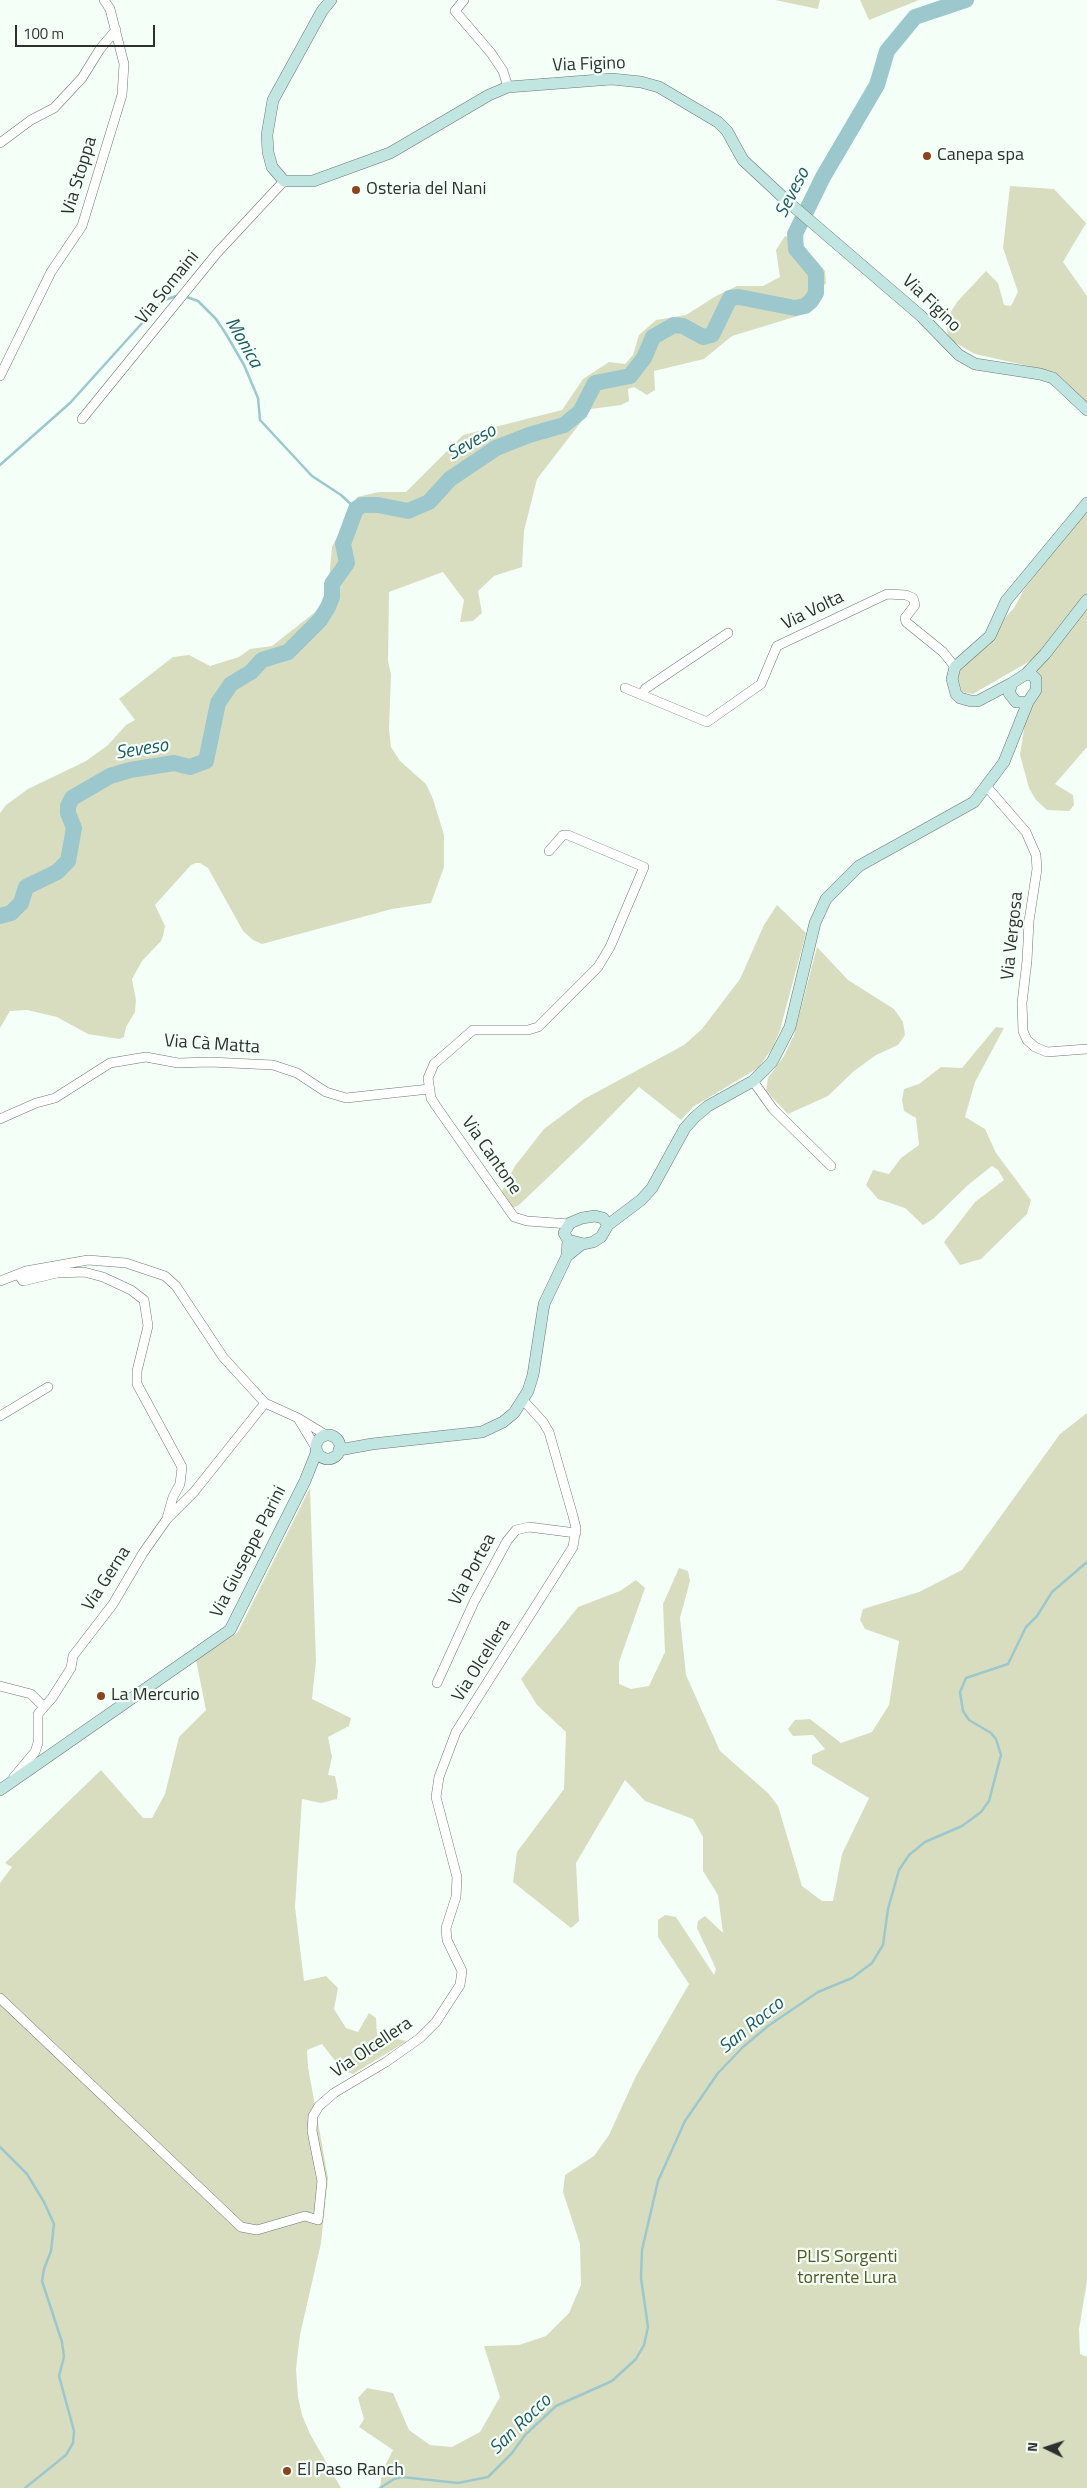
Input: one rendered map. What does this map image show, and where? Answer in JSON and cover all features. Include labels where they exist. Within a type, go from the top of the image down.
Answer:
[{"type":"street","name":"Via Stoppa","points":[[0,376],[51,272],[82,226],[122,95],[124,64],[110,9],[104,0]]},
{"type":"street","points":[[284,181],[272,166],[268,152],[267,134],[273,100],[322,11],[331,0]]},
{"type":"street","points":[[464,0],[455,11],[491,53],[503,71],[508,87]]},
{"type":"street","points":[[0,143],[31,120],[54,108],[82,78],[100,49],[116,30]]},
{"type":"street","name":"Via Figino","points":[[284,181],[314,181],[390,153],[489,95],[508,87],[612,79],[641,82],[659,87],[718,122],[726,131],[743,160],[815,226],[922,316],[959,355],[975,364],[1040,374],[1053,378],[1087,410]]},
{"type":"street","name":"Via Somaini","points":[[82,419],[217,253],[284,181]]},
{"type":"street","points":[[1087,504],[1006,601],[990,636],[955,667],[954,687],[960,698],[978,701],[1012,683],[1031,676],[1045,654],[1087,600]]},
{"type":"street","name":"Via Volta","points":[[625,688],[707,722],[761,684],[777,646],[887,594],[906,595],[913,598],[915,606],[906,618],[906,622],[943,652],[955,667]]},
{"type":"street","points":[[642,695],[645,689],[728,633]]},
{"type":"street","points":[[567,1256],[582,1244],[593,1242],[601,1237],[608,1225],[641,1200],[652,1188],[685,1128],[695,1116],[708,1106],[753,1081],[772,1062],[790,1027],[815,922],[826,899],[859,866],[956,814],[974,802],[1004,762],[1014,733],[1028,702],[1036,690],[1031,676]]},
{"type":"street","points":[[1012,683],[1014,733]]},
{"type":"street","points":[[996,692],[1012,699],[1028,702]]},
{"type":"street","name":"Via Vergosa","points":[[987,787],[1026,832],[1036,855],[1037,869],[1029,921],[1022,1003],[1023,1031],[1027,1040],[1035,1047],[1047,1052],[1087,1049]]},
{"type":"street","name":"Via Cantone","points":[[549,851],[563,835],[568,835],[644,867],[610,946],[598,967],[538,1027],[528,1030],[474,1030],[434,1064],[428,1078],[429,1089],[436,1106],[514,1217],[526,1221],[553,1223],[567,1232]]},
{"type":"street","name":"Via Cà Matta","points":[[0,1119],[36,1103],[55,1098],[110,1063],[146,1056],[178,1063],[210,1062],[273,1065],[297,1073],[326,1092],[346,1098],[429,1089]]},
{"type":"street","points":[[753,1081],[774,1109],[831,1166]]},
{"type":"street","points":[[339,1450],[372,1444],[482,1432],[503,1422],[514,1413],[523,1400],[533,1375],[544,1304],[567,1256],[567,1232],[582,1218],[627,1209]]},
{"type":"street","points":[[598,1216],[603,1218],[608,1225]]},
{"type":"street","points":[[567,1232],[582,1244]]},
{"type":"street","points":[[0,1281],[18,1274],[67,1262],[108,1261],[144,1268],[165,1276],[176,1286],[185,1303],[223,1357],[265,1403],[298,1418],[331,1436],[339,1443],[339,1450],[334,1457],[322,1457],[298,1418]]},
{"type":"street","points":[[18,1274],[23,1281],[57,1273],[84,1272],[103,1277],[131,1290],[144,1300],[148,1326],[137,1371],[136,1384],[181,1462],[182,1468],[180,1484],[173,1497],[167,1519]]},
{"type":"street","points":[[0,1416],[48,1387]]},
{"type":"street","name":"Via Olcellera","points":[[0,1998],[240,2227],[257,2230],[305,2216],[318,2220],[322,2182],[312,2131],[313,2116],[319,2106],[334,2093],[386,2062],[420,2038],[436,2022],[460,1985],[462,1971],[447,1940],[446,1928],[456,1897],[457,1877],[436,1797],[439,1776],[456,1732],[574,1547],[576,1533],[574,1516],[548,1432],[523,1400]]},
{"type":"street","name":"Via Gerna","points":[[4,1787],[35,1752],[38,1743],[36,1727],[38,1714],[42,1706],[52,1698],[71,1668],[73,1656],[113,1604],[143,1553],[167,1519],[194,1492],[265,1403]]},
{"type":"street","points":[[316,1449],[318,1439],[331,1436],[372,1444]]},
{"type":"street","name":"Via Giuseppe Parini","points":[[4,1787],[230,1630],[305,1481],[316,1449]]},
{"type":"street","name":"Via Giuseppe Parini","points":[[305,1481],[329,1458]]},
{"type":"street","name":"Via Portea","points":[[436,1683],[474,1602],[506,1541],[516,1530],[529,1526],[576,1533]]},
{"type":"street","points":[[0,1686],[31,1694],[42,1706]]},
{"type":"green space","points":[[775,0],[820,0],[818,9]]},
{"type":"green space","points":[[860,0],[919,0],[869,20]]},
{"type":"green space","points":[[1010,186],[1054,189],[1086,223],[1063,262],[1087,296],[1087,402],[1055,372],[975,354],[949,339],[945,321],[957,302],[986,271],[998,283],[1004,305],[1011,306],[1018,292],[1003,248]]},
{"type":"green space","points":[[785,236],[799,241],[825,271],[826,283],[804,314],[732,336],[704,359],[654,371],[655,390],[647,395],[634,387],[628,389],[629,401],[621,405],[591,409],[537,479],[524,531],[522,567],[494,576],[478,591],[482,613],[473,621],[460,622],[464,600],[443,572],[389,592],[388,661],[391,674],[389,730],[391,747],[400,761],[426,784],[433,799],[444,835],[444,867],[431,903],[392,909],[262,944],[253,940],[243,931],[208,868],[200,863],[196,863],[191,865],[155,905],[165,926],[163,936],[161,941],[142,961],[132,979],[136,1000],[135,1012],[126,1027],[124,1037],[119,1039],[88,1034],[57,1017],[27,1010],[10,1011],[0,1028],[0,813],[6,805],[28,789],[86,761],[108,745],[126,725],[135,720],[119,699],[173,657],[189,655],[210,666],[239,657],[250,649],[272,646],[314,613],[327,600],[332,547],[357,497],[379,492],[406,492],[463,435],[562,410],[583,379],[609,362],[625,364],[633,355],[639,335],[656,320],[686,315],[716,296],[737,286],[763,286],[780,277],[776,250]]},
{"type":"green space","points":[[1087,509],[1087,747],[1055,784],[1073,795],[1074,805],[1069,811],[1047,810],[1036,800],[1029,788],[1020,755],[1035,658],[973,694],[962,692],[958,679],[960,668],[1014,608],[1025,588]]},
{"type":"green space","points":[[777,905],[806,933],[780,1030],[772,1049],[758,1068],[693,1107],[681,1120],[639,1087],[584,1143],[519,1205],[513,1208],[502,1191],[515,1166],[544,1129],[584,1099],[684,1045],[702,1029],[740,979],[764,925]]},
{"type":"green space","points":[[817,947],[848,980],[894,1009],[903,1022],[905,1035],[898,1045],[876,1055],[854,1071],[828,1096],[788,1114],[766,1091],[768,1078],[784,1056],[794,1035]]},
{"type":"green space","points":[[996,1027],[1004,1028],[975,1082],[965,1117],[985,1129],[996,1153],[1031,1200],[1027,1214],[981,1259],[960,1265],[944,1242],[975,1202],[1004,1180],[998,1170],[992,1166],[968,1185],[933,1219],[923,1225],[905,1208],[878,1199],[866,1185],[873,1170],[889,1174],[901,1158],[919,1145],[916,1118],[904,1111],[902,1100],[904,1089],[919,1084],[941,1067],[962,1068]]},
{"type":"green space","name":"PLIS Sorgenti torrente Lura","points":[[1087,1413],[1087,2281],[1079,2329],[1080,2354],[1087,2357],[1087,2488],[380,2488],[382,2472],[393,2450],[359,2427],[364,2419],[358,2398],[367,2388],[393,2393],[409,2430],[430,2445],[452,2447],[480,2432],[500,2397],[484,2346],[519,2345],[546,2336],[569,2313],[581,2285],[580,2244],[563,2192],[565,2175],[594,2156],[609,2135],[636,2076],[689,1984],[658,1937],[658,1920],[665,1915],[676,1917],[714,1975],[716,1969],[697,1928],[698,1921],[705,1916],[723,1933],[718,1895],[703,1871],[703,1837],[693,1819],[645,1801],[625,1780],[576,1863],[579,1921],[571,1928],[513,1882],[517,1852],[564,1789],[566,1732],[537,1705],[521,1679],[578,1607],[620,1591],[636,1580],[645,1588],[619,1662],[619,1684],[631,1689],[649,1686],[665,1652],[663,1604],[679,1568],[688,1571],[690,1581],[680,1618],[686,1675],[720,1751],[768,1793],[778,1806],[802,1886],[822,1901],[833,1901],[842,1854],[869,1798],[812,1764],[812,1755],[825,1749],[813,1735],[793,1736],[788,1729],[795,1720],[810,1719],[841,1743],[872,1732],[889,1705],[899,1641],[865,1629],[860,1620],[863,1609],[919,1592],[962,1570],[1060,1434]]},
{"type":"green space","points":[[310,1488],[316,1661],[312,1699],[351,1718],[349,1726],[328,1737],[332,1757],[328,1775],[335,1776],[338,1791],[337,1799],[321,1803],[302,1799],[295,1907],[304,1981],[326,1976],[338,1988],[334,2009],[346,2028],[358,2032],[369,2013],[376,2018],[377,2035],[407,2041],[353,2074],[343,2071],[322,2044],[307,2050],[308,2067],[328,2178],[321,2243],[300,2335],[296,2369],[298,2397],[302,2415],[310,2434],[341,2488],[0,2488],[0,1883],[12,1867],[5,1863],[101,1770],[143,1818],[152,1818],[165,1794],[179,1737],[206,1710],[196,1660],[238,1632]]},
{"type":"waterway","name":"Seveso","points":[[0,916],[11,913],[21,903],[26,887],[57,872],[68,861],[74,828],[68,813],[68,806],[72,798],[110,776],[130,770],[174,763],[190,767],[206,761],[218,703],[231,684],[251,672],[262,660],[288,652],[320,620],[328,607],[332,597],[332,584],[347,563],[343,544],[356,509],[362,505],[378,505],[408,511],[429,502],[450,479],[496,448],[529,435],[564,425],[580,412],[595,383],[630,376],[644,358],[653,337],[674,325],[683,326],[703,337],[712,335],[730,298],[739,297],[795,308],[805,306],[811,301],[816,293],[816,273],[796,249],[795,234],[823,177],[877,85],[887,51],[915,17],[966,0]]},
{"type":"waterway","name":"Monica","points":[[0,465],[70,403],[162,301],[179,295]]},
{"type":"waterway","name":"Monica","points":[[184,296],[198,301],[216,319],[226,334],[244,365],[258,398],[260,420],[312,476],[341,495],[356,509]]},
{"type":"waterway","name":"San Rocco","points":[[380,2488],[394,2479],[402,2477],[458,2483],[488,2477],[512,2453],[525,2435],[556,2406],[612,2381],[636,2359],[644,2345],[648,2327],[641,2278],[642,2250],[658,2181],[685,2121],[718,2073],[743,2047],[768,2026],[818,1992],[852,1978],[872,1963],[883,1945],[888,1909],[899,1870],[909,1855],[925,1842],[962,1826],[981,1812],[989,1801],[1001,1755],[996,1739],[991,1733],[969,1720],[963,1711],[960,1692],[966,1678],[1008,1664],[1026,1627],[1037,1616],[1052,1592],[1087,1562]]},
{"type":"waterway","name":"San Rocco","points":[[0,2147],[27,2174],[44,2202],[54,2224],[51,2251],[44,2269],[42,2281],[62,2342],[64,2357],[59,2376],[74,2431],[73,2443],[66,2455],[25,2488]]},
{"type":"place","name":"Canepa spa","points":[[927,156]]},
{"type":"place","name":"Osteria del Nani","points":[[356,190]]},
{"type":"place","name":"La Mercurio","points":[[101,1696]]},
{"type":"place","name":"El Paso Ranch","points":[[287,2471]]}]
